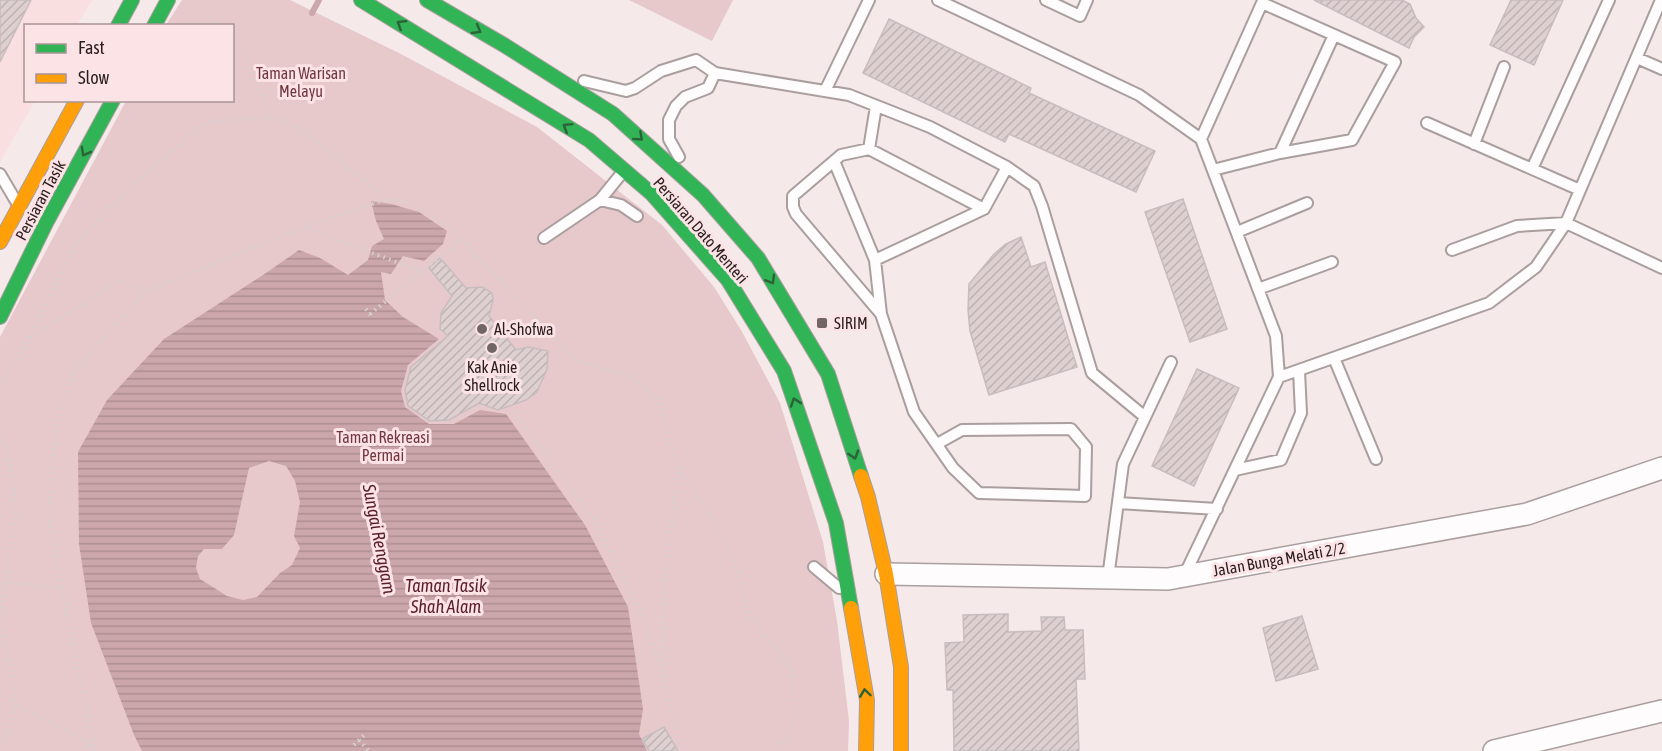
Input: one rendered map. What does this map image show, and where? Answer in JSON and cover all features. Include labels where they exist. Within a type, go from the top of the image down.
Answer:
[{"type":"main road","points":[[119,24],[132,0]]},
{"type":"main road","points":[[155,24],[168,0]]},
{"type":"main road","name":"Persiaran Dato Menteri","points":[[361,0],[589,140],[652,194],[728,280],[784,371],[836,524],[867,700],[867,751]]},
{"type":"main road","name":"Persiaran Dato Menteri","points":[[427,0],[504,45],[613,114],[703,195],[758,258],[828,374],[868,497],[886,574],[901,667],[901,751]]},
{"type":"main road","name":"Persiaran Tasik","points":[[0,317],[33,214],[76,102]]},
{"type":"main road","name":"Persiaran Tasik","points":[[0,242],[33,214],[112,102]]},
{"type":"street","name":"Jalan Bunga Melati 2/2","points":[[886,574],[1168,579],[1527,514],[1662,468]]},
{"type":"street","points":[[1494,751],[1579,741],[1662,711]]},
{"type":"lane","points":[[825,91],[869,0]]},
{"type":"lane","points":[[1046,0],[1080,16],[1087,0]]},
{"type":"lane","points":[[1532,169],[1609,0]]},
{"type":"lane","points":[[1279,377],[1489,303],[1536,267],[1566,223],[1661,0]]},
{"type":"lane","points":[[940,1],[1139,95],[1201,139],[1276,336],[1279,377],[1184,576]]},
{"type":"lane","points":[[1201,139],[1262,3],[1395,62],[1352,141],[1280,153],[1213,170]]},
{"type":"lane","points":[[1280,153],[1334,35]]},
{"type":"lane","points":[[504,45],[585,82],[626,91],[635,88],[661,71],[696,60],[716,73],[849,94],[930,127],[1006,167],[1034,186],[1092,373],[1145,417]]},
{"type":"lane","points":[[1637,58],[1662,69]]},
{"type":"lane","points":[[1474,144],[1504,68]]},
{"type":"lane","points":[[703,195],[687,173],[669,139],[669,120],[676,106],[685,97],[708,88],[716,73]]},
{"type":"lane","points":[[869,149],[876,106]]},
{"type":"lane","points":[[1427,123],[1580,190]]},
{"type":"lane","points":[[881,314],[796,214],[793,207],[794,196],[841,155],[869,149],[984,209]]},
{"type":"lane","points":[[834,161],[875,260],[881,314],[914,412],[953,468],[979,493],[1085,496],[1086,447],[1071,429],[962,430],[937,444]]},
{"type":"lane","points":[[875,260],[984,209],[1006,167]]},
{"type":"lane","points":[[544,238],[600,200],[625,171]]},
{"type":"lane","points":[[0,174],[33,214]]},
{"type":"lane","points":[[600,200],[621,205],[637,216]]},
{"type":"lane","points":[[1237,232],[1307,202]]},
{"type":"lane","points":[[1452,250],[1517,226],[1566,223],[1662,268]]},
{"type":"lane","points":[[1258,289],[1332,262]]},
{"type":"lane","points":[[1334,358],[1376,459]]},
{"type":"lane","points":[[1108,578],[1123,464],[1171,362]]},
{"type":"lane","points":[[1235,470],[1281,460],[1301,413],[1299,371]]},
{"type":"lane","points":[[1118,503],[1217,509]]},
{"type":"lane","points":[[814,567],[849,596]]},
{"type":"path","points":[[208,17],[214,24]]},
{"type":"path","points":[[234,45],[246,58],[270,117]]},
{"type":"path","points":[[0,384],[29,339],[76,243],[140,178],[208,122],[270,117],[300,128],[387,199]]},
{"type":"path","points":[[96,751],[49,514],[55,430],[74,371],[146,291],[305,227],[387,199],[401,200],[423,210],[450,228],[578,361],[633,377],[659,400],[678,466],[713,520],[731,556],[751,618],[791,669],[797,719],[777,751]]},
{"type":"path","points":[[305,227],[422,272]]},
{"type":"path","points":[[370,314],[461,240]]},
{"type":"path","points":[[29,339],[118,280],[146,291]]},
{"type":"path","points":[[515,412],[594,520],[644,618],[661,667],[681,751]]},
{"type":"path","points":[[0,436],[9,458],[16,511],[0,621]]},
{"type":"path","points":[[661,667],[663,599],[678,466]]},
{"type":"path","points":[[5,583],[62,588]]},
{"type":"path","points":[[0,630],[13,671],[16,705],[0,746]]},
{"type":"path","points":[[16,705],[93,745]]},
{"type":"path","points":[[354,746],[365,734]]},
{"type":"path","points":[[359,741],[369,751]]},
{"type":"path","points":[[87,751],[93,745]]},
{"type":"shaded area","points":[[0,0],[92,0],[78,24],[24,24],[24,102],[34,102],[0,162]]},
{"type":"green space","name":"Taman Rekreasi Permai","points":[[182,0],[290,0],[401,54],[537,127],[662,225],[714,287],[741,330],[780,403],[823,542],[837,621],[849,721],[848,751],[0,751],[0,337],[125,102],[234,102],[234,24],[167,24]]},
{"type":"green space","points":[[629,0],[733,0],[712,41]]},
{"type":"water","name":"Taman Tasik Shah Alam","points":[[371,201],[419,212],[447,231],[443,244],[424,261],[403,256],[391,274],[381,272],[385,300],[403,317],[439,339],[408,365],[401,391],[405,407],[429,424],[454,424],[480,410],[506,414],[585,525],[628,607],[643,709],[639,734],[647,751],[142,751],[91,623],[79,544],[78,452],[107,400],[164,339],[299,250],[320,258],[348,275],[368,260],[372,246],[384,239]],"holes":[[[269,461],[286,466],[295,481],[300,502],[294,536],[300,548],[292,565],[280,573],[257,597],[243,600],[227,596],[200,579],[196,568],[198,556],[204,549],[222,549],[234,535],[249,468]]]},
{"type":"building","points":[[0,0],[31,0],[0,62]]},
{"type":"building","points":[[1314,0],[1402,0],[1410,4],[1416,18],[1424,27],[1414,37],[1409,48]]},
{"type":"building","points":[[1511,0],[1563,0],[1534,65],[1490,45]]},
{"type":"building","points":[[889,19],[1031,88],[1029,93],[1155,151],[1136,192],[1009,134],[1005,142],[863,73]]},
{"type":"building","points":[[1183,199],[1227,329],[1190,342],[1145,212]]},
{"type":"building","points":[[1021,237],[1031,267],[1045,262],[1077,367],[989,395],[970,331],[969,284],[994,254],[1006,244]]},
{"type":"building","points":[[440,258],[466,288],[482,287],[492,293],[493,300],[489,316],[516,350],[528,347],[548,351],[547,369],[537,392],[526,400],[498,410],[479,403],[449,420],[430,421],[408,406],[405,390],[411,367],[448,336],[440,329],[441,313],[452,296],[429,268]]},
{"type":"building","points":[[1197,369],[1239,388],[1194,486],[1152,466]]},
{"type":"building","points":[[1008,614],[1008,632],[1042,631],[1041,617],[1064,617],[1065,630],[1083,630],[1085,679],[1076,679],[1079,751],[954,751],[953,690],[947,690],[945,643],[964,642],[963,615]]},
{"type":"building","points":[[1302,616],[1318,669],[1276,681],[1263,628]]},
{"type":"building","points":[[664,727],[678,751],[649,751],[642,739]]},
{"type":"waterway","name":"Sungai Renggam","points":[[312,13],[319,0]]},
{"type":"traffic: fast","points":[[119,24],[132,0]]},
{"type":"traffic: fast","points":[[155,24],[168,0]]},
{"type":"traffic: fast","points":[[361,0],[589,140],[652,194],[728,280],[784,371],[836,523],[851,608]]},
{"type":"traffic: fast","points":[[427,0],[504,45],[613,114],[703,195],[758,258],[828,374],[861,476]]},
{"type":"traffic: fast","points":[[0,317],[46,223],[112,102]]},
{"type":"traffic: slow","points":[[0,242],[76,102]]},
{"type":"traffic: slow","points":[[861,476],[886,574],[901,667],[901,751]]},
{"type":"traffic: slow","points":[[851,608],[867,700],[866,751]]},
{"type":"place","name":"SIRIM","points":[[822,323]]},
{"type":"place","name":"Al-Shofwa","points":[[482,329]]},
{"type":"place","name":"Kak Anie Shellrock","points":[[492,348]]},
{"type":"park label","name":"Taman Warisan Melayu","points":[[301,82]]}]
